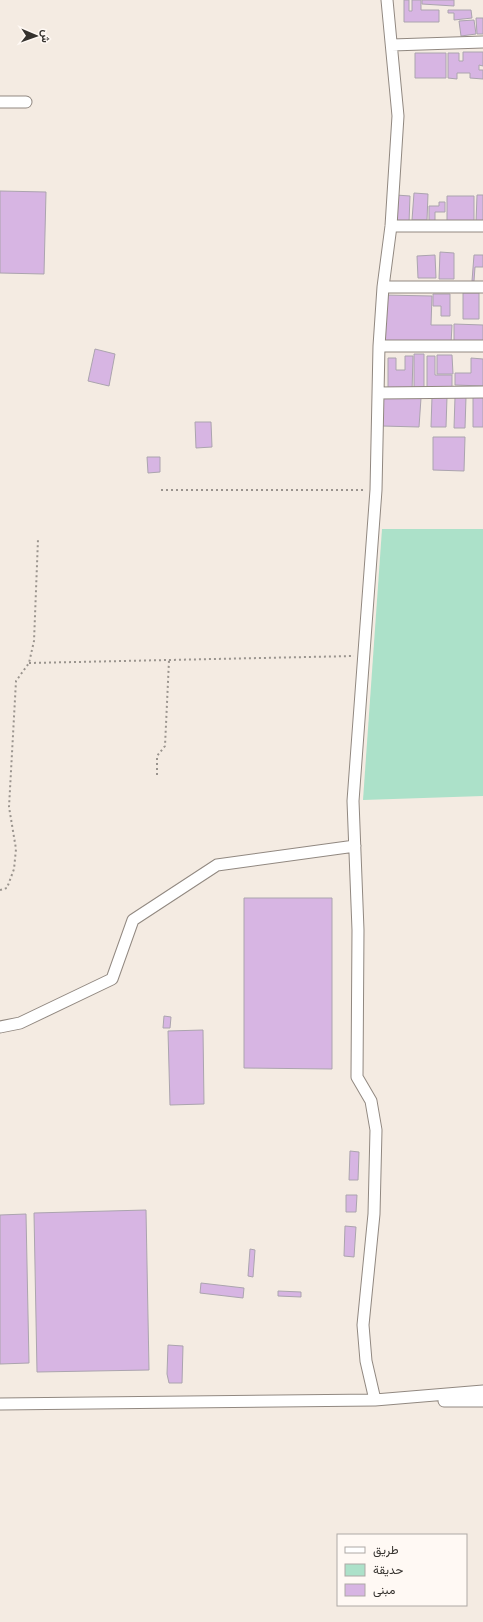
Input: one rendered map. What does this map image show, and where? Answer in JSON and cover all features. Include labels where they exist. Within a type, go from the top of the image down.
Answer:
[{"type":"street","points":[[377,1400],[366,1361],[363,1325],[374,1214],[376,1130],[371,1102],[357,1077],[358,930],[353,801],[376,490],[379,346],[383,287],[391,226],[398,116],[387,0]]},
{"type":"street","points":[[392,45],[483,42]]},
{"type":"street","points":[[0,102],[26,102]]},
{"type":"street","points":[[391,226],[483,226]]},
{"type":"street","points":[[383,287],[483,287]]},
{"type":"street","points":[[379,346],[483,346]]},
{"type":"street","points":[[378,393],[483,392]]},
{"type":"street","points":[[0,1027],[20,1023],[112,978],[133,920],[217,866],[355,846]]},
{"type":"street","points":[[377,1400],[483,1391]]},
{"type":"street","points":[[0,1404],[377,1400],[483,1401]]},
{"type":"path","points":[[161,490],[376,490]]},
{"type":"path","points":[[0,890],[7,888],[14,869],[16,848],[8,807],[11,737],[16,681],[29,663],[34,641],[38,539]]},
{"type":"path","points":[[29,663],[364,656]]},
{"type":"path","points":[[156,775],[157,756],[165,746],[169,660]]},
{"type":"green space","points":[[382,529],[483,529],[483,796],[363,800]]},
{"type":"building","points":[[404,0],[409,0],[409,11],[412,11],[412,0],[421,0],[421,10],[439,10],[439,22],[404,22]]},
{"type":"building","points":[[422,0],[454,0],[454,6],[422,4]]},
{"type":"building","points":[[448,10],[471,10],[472,18],[454,20],[454,13],[448,13]]},
{"type":"building","points":[[476,18],[483,18],[483,34],[477,34]]},
{"type":"building","points":[[474,20],[476,34],[461,36],[459,21]]},
{"type":"building","points":[[463,52],[483,52],[483,66],[479,65],[479,70],[483,70],[483,79],[470,78],[470,73],[457,73],[457,79],[448,78],[448,53],[459,53],[459,61],[463,61]]},
{"type":"building","points":[[415,53],[446,53],[446,78],[415,78]]},
{"type":"building","points":[[0,191],[46,192],[44,274],[0,273]]},
{"type":"building","points":[[414,193],[428,194],[427,220],[412,220]]},
{"type":"building","points":[[396,195],[410,196],[409,223],[396,222]]},
{"type":"building","points":[[477,195],[483,195],[483,223],[476,223]]},
{"type":"building","points":[[447,196],[474,196],[474,222],[447,221]]},
{"type":"building","points":[[439,202],[445,202],[445,212],[435,212],[435,222],[429,221],[429,206],[439,206]]},
{"type":"building","points":[[440,252],[454,253],[454,279],[439,279]]},
{"type":"building","points":[[435,255],[436,278],[418,278],[417,256]]},
{"type":"building","points":[[474,255],[483,255],[483,267],[475,267],[474,281],[472,281]]},
{"type":"building","points":[[463,293],[479,293],[479,319],[463,319]]},
{"type":"building","points":[[433,294],[450,294],[450,316],[441,316],[441,306],[433,306]]},
{"type":"building","points":[[384,295],[432,296],[431,325],[452,325],[451,344],[383,342]]},
{"type":"building","points":[[454,324],[483,325],[483,342],[454,342]]},
{"type":"building","points":[[95,349],[115,354],[109,386],[88,381]]},
{"type":"building","points":[[414,354],[424,354],[424,390],[414,390]]},
{"type":"building","points":[[437,355],[452,355],[453,374],[437,374]]},
{"type":"building","points":[[405,356],[413,356],[412,392],[388,391],[388,358],[396,358],[396,370],[405,370]]},
{"type":"building","points":[[427,356],[435,356],[435,375],[452,375],[452,389],[427,389]]},
{"type":"building","points":[[471,358],[483,359],[483,386],[455,385],[455,373],[471,373]]},
{"type":"building","points":[[383,397],[421,398],[419,427],[382,426]]},
{"type":"building","points":[[432,397],[447,397],[446,427],[431,427]]},
{"type":"building","points":[[455,397],[466,397],[465,428],[454,428]]},
{"type":"building","points":[[473,397],[483,397],[483,427],[473,427]]},
{"type":"building","points":[[195,422],[211,422],[212,447],[196,448]]},
{"type":"building","points":[[433,437],[465,437],[464,471],[433,470]]},
{"type":"building","points":[[147,457],[160,457],[160,472],[148,473]]},
{"type":"building","points":[[244,898],[332,898],[332,1069],[244,1068]]},
{"type":"building","points":[[164,1016],[171,1017],[170,1028],[163,1028]]},
{"type":"building","points":[[203,1030],[204,1104],[170,1105],[168,1031]]},
{"type":"building","points":[[350,1151],[359,1152],[358,1180],[349,1180]]},
{"type":"building","points":[[346,1195],[357,1195],[356,1212],[346,1212]]},
{"type":"building","points":[[146,1210],[149,1370],[37,1372],[34,1213]]},
{"type":"building","points":[[26,1214],[29,1363],[0,1364],[0,1215]]},
{"type":"building","points":[[345,1226],[356,1227],[354,1257],[344,1256]]},
{"type":"building","points":[[250,1249],[255,1250],[253,1277],[248,1276]]},
{"type":"building","points":[[201,1283],[244,1288],[243,1298],[200,1293]]},
{"type":"building","points":[[278,1291],[301,1292],[301,1297],[278,1296]]},
{"type":"building","points":[[168,1345],[183,1346],[182,1383],[169,1383],[167,1374]]}]
